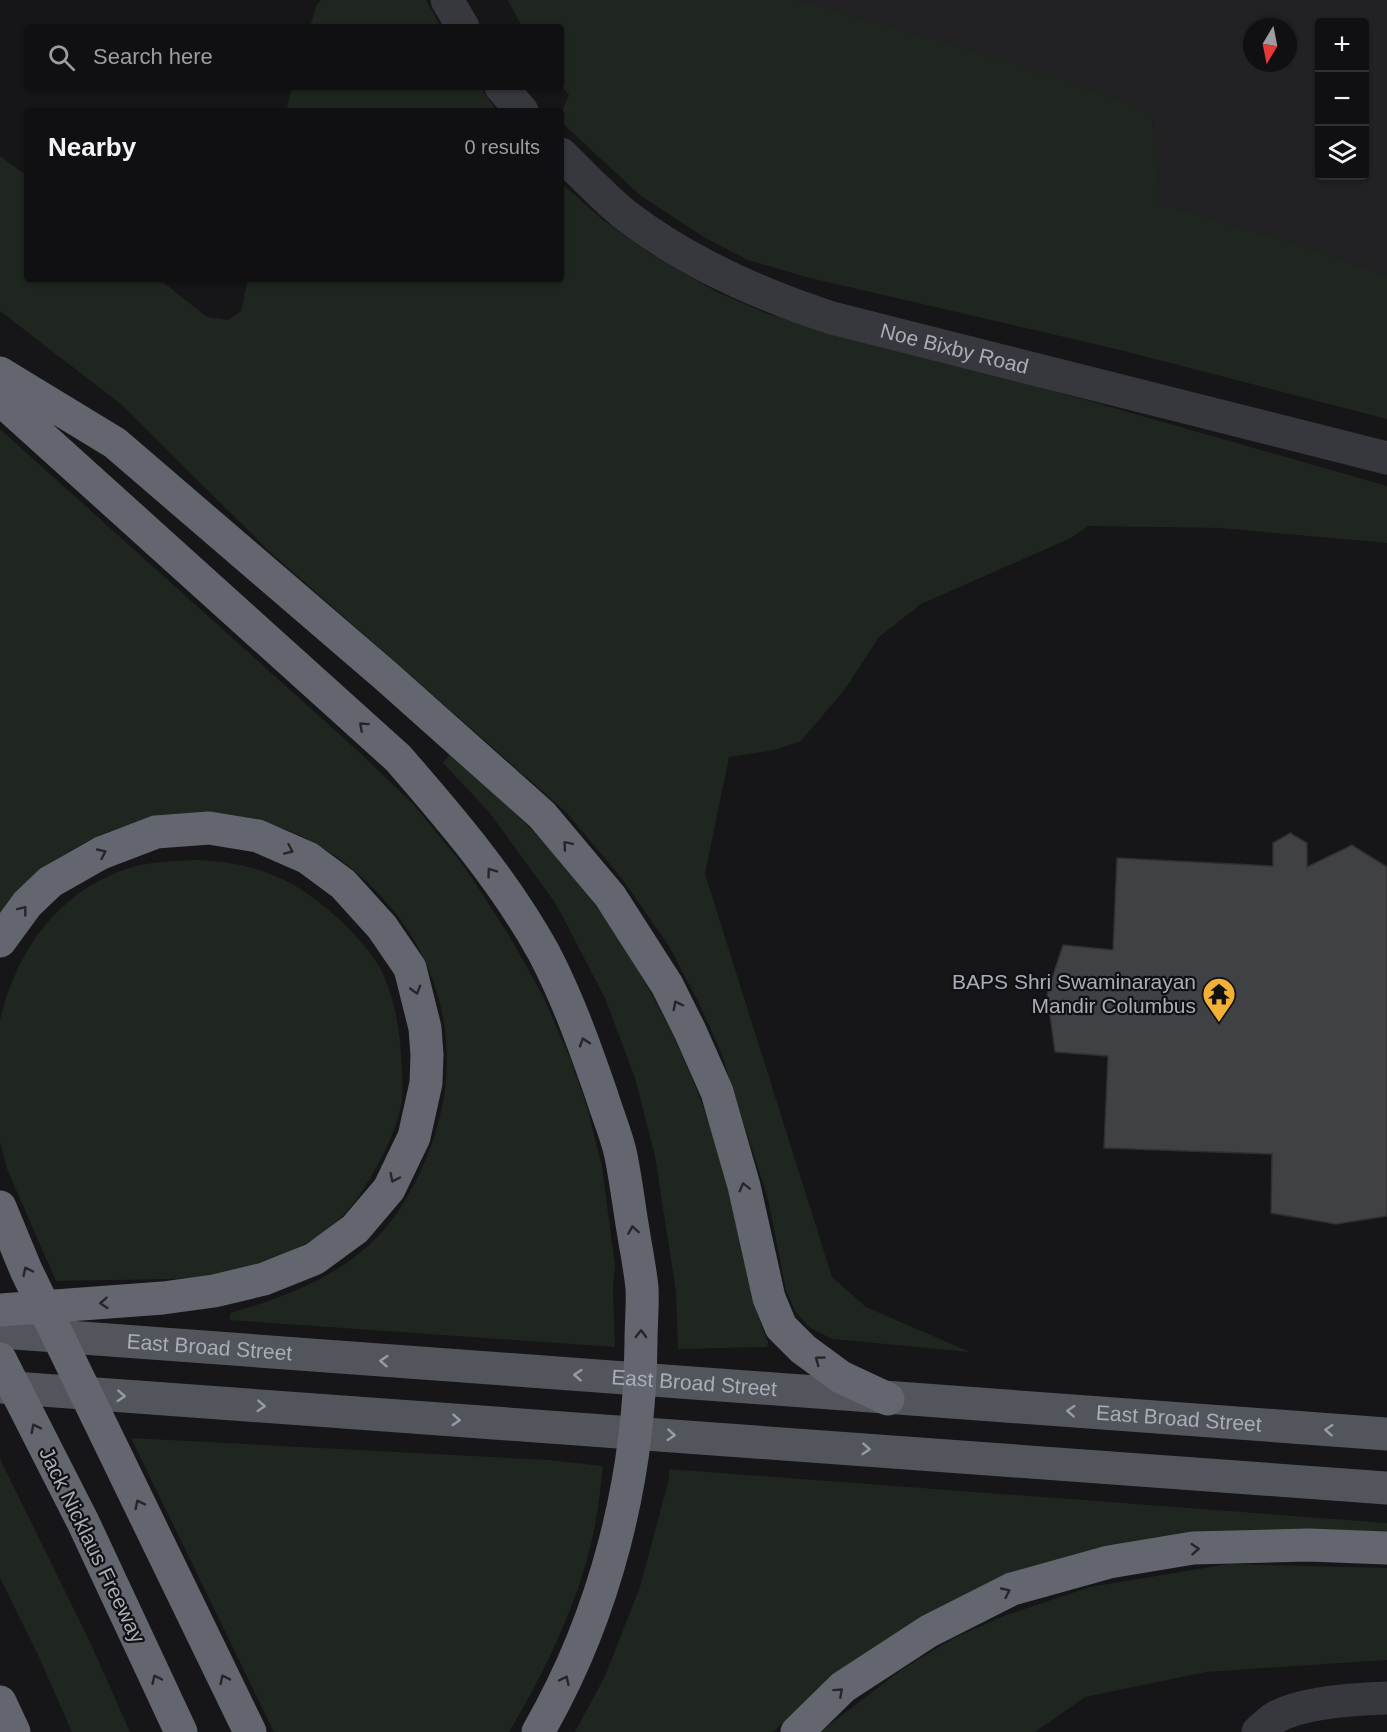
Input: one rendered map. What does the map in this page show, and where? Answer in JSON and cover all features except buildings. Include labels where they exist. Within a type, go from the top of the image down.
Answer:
[{"type":"highway","points":[[0,373],[115,443],[386,676],[542,815],[610,896],[667,985],[690,1031],[717,1092],[744,1186],[770,1298],[781,1327],[803,1349],[841,1377],[888,1399]]},
{"type":"highway","points":[[0,399],[398,758],[455,824],[500,884],[543,952],[577,1023],[621,1154],[642,1288],[641,1362],[637,1423],[628,1484],[616,1538],[598,1600],[576,1657],[555,1703],[538,1732]]},
{"type":"highway","points":[[0,941],[27,904],[51,882],[101,853],[156,832],[209,828],[258,836],[308,858],[344,884],[381,927],[410,968],[425,1028],[426,1083],[414,1137],[389,1189],[355,1228],[314,1259],[264,1279],[214,1291],[163,1298],[0,1310]]},
{"type":"highway","points":[[0,1207],[26,1270],[250,1732]]},
{"type":"highway","name":"Jack Nicklaus Freeway","points":[[0,1359],[83,1522],[181,1732]]},
{"type":"highway","points":[[797,1732],[843,1687],[928,1631],[1012,1589],[1109,1562],[1193,1548],[1309,1545],[1387,1548]]},
{"type":"highway","points":[[0,1702],[14,1732]]},
{"type":"main road","name":"East Broad Street","points":[[0,1332],[1387,1434]]},
{"type":"main road","points":[[0,1387],[1387,1488]]},
{"type":"street","points":[[447,0],[461,24]]},
{"type":"street","points":[[504,90],[519,108]]},
{"type":"street","name":"Noe Bixby Road","points":[[564,157],[624,213],[655,235],[750,289],[785,303],[832,318],[1387,458]]},
{"type":"street","points":[[1258,1732],[1276,1717],[1300,1709],[1350,1700],[1387,1698]]},
{"type":"shaded area","points":[[321,0],[426,0],[439,24],[311,24],[316,6]]},
{"type":"shaded area","points":[[508,0],[798,0],[997,58],[1133,104],[1152,117],[1159,203],[1317,250],[1387,276],[1387,419],[1120,350],[806,277],[748,260],[707,239],[641,196],[564,125],[564,108],[569,95],[564,89],[564,24],[520,24]]},
{"type":"shaded area","points":[[798,0],[1387,0],[1387,276],[1317,250],[1158,203],[1152,117]]},
{"type":"shaded area","points":[[291,90],[482,90],[495,108],[287,108]]},
{"type":"shaded area","points":[[0,156],[24,174],[24,282],[163,282],[207,317],[228,320],[241,311],[247,282],[564,282],[564,186],[603,220],[651,254],[717,292],[768,314],[1016,380],[1387,486],[1387,543],[1220,528],[1088,526],[1071,538],[921,604],[879,637],[845,689],[801,741],[775,750],[729,757],[705,874],[832,1277],[866,1307],[970,1352],[832,1339],[809,1327],[795,1311],[786,1290],[768,1199],[722,1055],[700,1005],[669,946],[623,880],[566,812],[269,551],[122,405],[0,311]]},
{"type":"shaded area","points":[[0,429],[358,751],[414,805],[464,866],[510,937],[544,998],[570,1058],[587,1107],[602,1166],[615,1266],[613,1289],[615,1347],[230,1320],[230,1313],[271,1300],[329,1274],[364,1249],[380,1234],[400,1208],[426,1159],[440,1118],[446,1077],[446,1037],[439,998],[425,961],[405,926],[379,894],[347,865],[315,844],[291,831],[254,820],[162,818],[115,829],[89,840],[53,862],[32,880],[0,914]]},
{"type":"shaded area","points":[[451,752],[521,819],[586,892],[633,962],[654,999],[691,1076],[719,1154],[752,1296],[768,1342],[767,1347],[678,1349],[676,1292],[655,1156],[635,1078],[605,998],[556,904],[489,812],[443,763]]},
{"type":"shaded area","points":[[199,860],[241,865],[260,870],[295,886],[328,909],[371,955],[388,986],[399,1031],[403,1087],[397,1123],[372,1176],[345,1213],[329,1229],[282,1256],[242,1271],[197,1278],[56,1281],[7,1169],[0,1142],[0,1020],[7,995],[29,948],[44,927],[60,909],[80,893],[102,879],[135,866]]},
{"type":"shaded area","points":[[131,1438],[548,1460],[603,1466],[597,1513],[583,1574],[550,1657],[509,1732],[274,1732]]},
{"type":"shaded area","points":[[0,1459],[90,1642],[130,1732],[72,1732],[38,1655],[0,1578]]},
{"type":"shaded area","points":[[669,1469],[1387,1523],[1387,1536],[1115,1546],[831,1677],[773,1732],[575,1732],[605,1676],[640,1587],[669,1479]]},
{"type":"shaded area","points":[[1229,1564],[1387,1568],[1387,1660],[1206,1672],[1085,1697],[1035,1732],[820,1732],[901,1670],[954,1638],[1006,1615],[1090,1587]]},
{"type":"place","name":"BAPS Shri Swaminarayan Mandir Columbus","points":[[1219,1023]]}]
